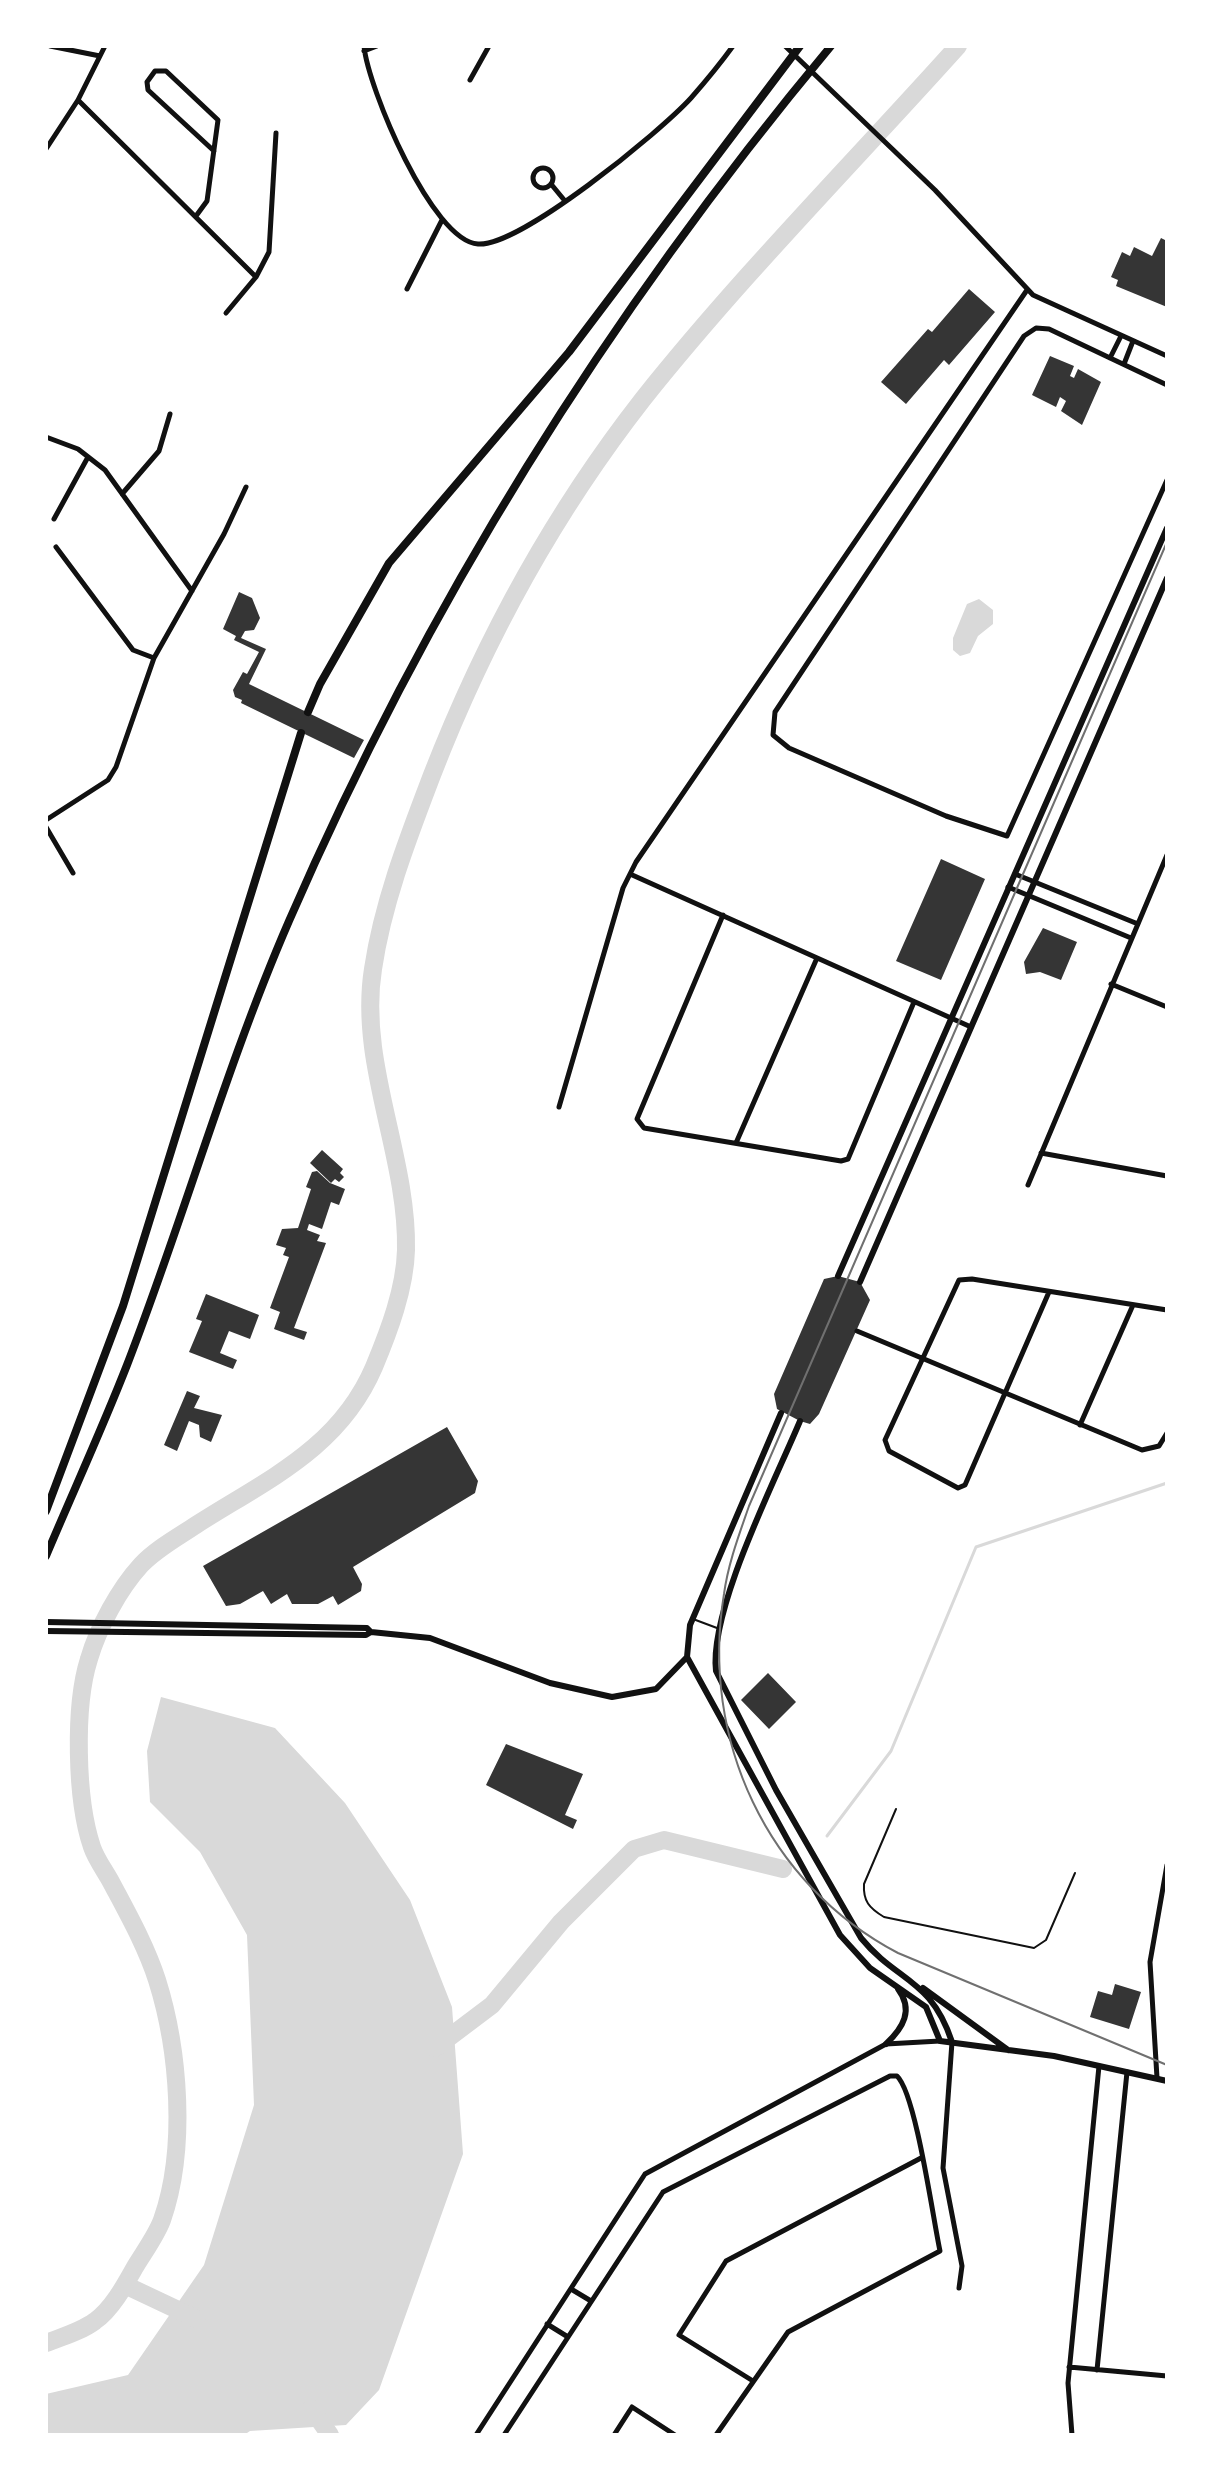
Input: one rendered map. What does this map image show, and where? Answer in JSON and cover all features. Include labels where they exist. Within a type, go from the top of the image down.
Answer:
[{"type":"highway","points":[[308,712],[320,684],[389,563],[569,352],[800,46]]},
{"type":"highway","points":[[46,1556],[127,1365],[236,1055],[289,921],[400,687],[463,568],[537,444],[623,316],[761,130],[831,46]]},
{"type":"highway","points":[[46,1511],[123,1306],[301,733]]},
{"type":"street","points":[[50,46],[100,56]]},
{"type":"street","points":[[46,149],[78,100],[105,46]]},
{"type":"street","points":[[377,46],[364,48],[368,70],[398,144],[442,220],[459,237],[475,245],[511,238],[565,201],[689,99],[733,46]]},
{"type":"street","points":[[470,80],[489,46]]},
{"type":"street","points":[[785,46],[904,159],[1027,290],[1044,303],[1166,355]]},
{"type":"street","points":[[196,216],[207,201],[214,151],[218,120],[166,71],[155,71],[147,82],[148,90],[214,151]]},
{"type":"street","points":[[78,100],[256,277]]},
{"type":"street","points":[[226,313],[256,277],[269,252],[276,133]]},
{"type":"street","points":[[551,184],[536,187],[532,177],[534,172],[549,170],[551,184],[565,201]]},
{"type":"street","points":[[407,289],[442,220]]},
{"type":"street","points":[[559,1107],[623,888],[630,874],[1027,290]]},
{"type":"street","points":[[1167,385],[1049,329],[1036,328],[1024,336],[775,712],[773,735],[789,748],[946,816],[1007,836],[1167,480]]},
{"type":"street","points":[[1110,358],[1121,336]]},
{"type":"street","points":[[1124,364],[1133,341]]},
{"type":"street","points":[[122,494],[159,451],[170,414]]},
{"type":"street","points":[[46,437],[78,449],[105,470],[192,591]]},
{"type":"street","points":[[54,519],[88,457]]},
{"type":"street","points":[[46,820],[108,780],[116,767],[154,658],[246,487]]},
{"type":"street","points":[[838,1276],[949,1017],[1167,528]]},
{"type":"street","points":[[56,547],[133,650],[154,658]]},
{"type":"street","points":[[860,1282],[1167,578]]},
{"type":"street","points":[[46,827],[73,873]]},
{"type":"street","points":[[1028,1185],[1167,855]]},
{"type":"street","points":[[630,874],[971,1027]]},
{"type":"street","points":[[1014,874],[1138,924]]},
{"type":"street","points":[[1008,887],[1131,938]]},
{"type":"street","points":[[723,915],[637,1119],[644,1128],[848,1159],[914,1002]]},
{"type":"street","points":[[736,1143],[817,958]]},
{"type":"street","points":[[1111,984],[1167,1007]]},
{"type":"street","points":[[1041,1153],[1167,1176]]},
{"type":"street","points":[[1049,1292],[962,1488],[894,1455],[885,1440],[959,1280],[972,1279],[1167,1310]]},
{"type":"street","points":[[1080,1425],[1133,1305]]},
{"type":"street","points":[[857,1331],[1146,1451],[1159,1446],[1167,1433]]},
{"type":"street","points":[[46,1622],[362,1631],[430,1638],[550,1683],[612,1697],[656,1689],[687,1657],[693,1619],[781,1413]]},
{"type":"street","points":[[800,1421],[746,1550],[718,1629],[714,1652],[716,1671],[728,1700],[828,1883],[870,1950],[1011,2052]]},
{"type":"street","points":[[46,1631],[362,1631]]},
{"type":"street","points":[[687,1657],[840,1935],[870,1968],[926,2007],[940,2041]]},
{"type":"street","points":[[1157,2078],[1150,1953],[1167,1865]]},
{"type":"street","points":[[476,2435],[645,2174],[886,2044],[901,2029],[906,2014],[906,2000],[895,1985]]},
{"type":"street","points":[[920,1986],[938,2009],[952,2042],[943,2168],[962,2266],[959,2288]]},
{"type":"street","points":[[886,2044],[952,2042],[1054,2056],[1167,2081]]},
{"type":"street","points":[[1072,2435],[1069,2367],[1099,2066]]},
{"type":"street","points":[[1097,2370],[1127,2072]]},
{"type":"street","points":[[504,2435],[663,2192],[890,2076],[897,2076],[903,2081],[940,2251],[788,2332],[716,2435]]},
{"type":"street","points":[[753,2381],[679,2335],[726,2261],[921,2158]]},
{"type":"street","points":[[571,2289],[591,2301]]},
{"type":"street","points":[[547,2324],[568,2337]]},
{"type":"street","points":[[1069,2367],[1167,2376]]},
{"type":"street","points":[[614,2435],[632,2407],[675,2435]]},
{"type":"lane","points":[[693,1619],[718,1629]]},
{"type":"lane","points":[[896,1809],[864,1884],[863,1897],[871,1909],[884,1917],[1034,1948],[1046,1940],[1075,1873]]},
{"type":"shaded area","points":[[979,599],[993,610],[993,624],[978,636],[970,653],[960,656],[953,650],[953,638],[967,604]]},
{"type":"shaded area","points":[[161,1697],[275,1728],[345,1803],[410,1900],[452,2007],[463,2154],[379,2390],[346,2425],[250,2431],[244,2435],[46,2435],[46,2394],[128,2375],[204,2265],[254,2105],[247,1935],[200,1852],[150,1802],[147,1751]]},
{"type":"building","points":[[1161,238],[1167,241],[1167,307],[1116,286],[1118,280],[1111,277],[1122,252],[1130,256],[1134,247],[1152,256]]},
{"type":"building","points":[[969,289],[995,312],[949,365],[944,360],[906,404],[881,382],[928,329],[932,332]]},
{"type":"building","points":[[1050,356],[1074,366],[1070,376],[1074,378],[1078,369],[1101,382],[1082,425],[1061,411],[1066,401],[1060,397],[1056,407],[1032,395]]},
{"type":"building","points":[[239,592],[252,598],[260,618],[254,630],[245,631],[241,638],[266,649],[249,684],[364,740],[354,758],[241,703],[242,700],[235,697],[233,690],[243,672],[247,674],[259,652],[234,640],[236,636],[223,629]]},
{"type":"building","points":[[941,859],[985,879],[941,980],[896,961]]},
{"type":"building","points":[[1043,928],[1077,942],[1061,980],[1040,972],[1026,974],[1024,962]]},
{"type":"building","points":[[322,1150],[343,1169],[340,1173],[344,1177],[339,1182],[335,1179],[331,1183],[310,1163]]},
{"type":"building","points":[[317,1171],[330,1183],[345,1189],[339,1205],[331,1202],[322,1229],[309,1224],[307,1230],[320,1235],[317,1241],[326,1243],[294,1328],[307,1332],[304,1340],[274,1329],[280,1312],[270,1308],[289,1257],[283,1255],[286,1248],[276,1245],[282,1229],[298,1228],[311,1189],[306,1187],[312,1172]]},
{"type":"building","points":[[838,1276],[860,1282],[870,1300],[819,1414],[810,1424],[777,1409],[774,1394],[824,1279]]},
{"type":"building","points":[[206,1294],[259,1315],[250,1339],[229,1331],[220,1353],[237,1360],[233,1369],[189,1352],[202,1321],[196,1319]]},
{"type":"building","points":[[187,1391],[200,1396],[194,1408],[222,1415],[211,1442],[200,1437],[199,1425],[189,1421],[177,1451],[164,1445]]},
{"type":"building","points":[[447,1427],[478,1481],[475,1493],[353,1567],[362,1584],[361,1591],[338,1605],[333,1596],[318,1604],[292,1604],[287,1594],[271,1604],[263,1591],[240,1604],[226,1606],[203,1566]]},
{"type":"building","points":[[768,1673],[796,1702],[769,1729],[741,1700]]},
{"type":"building","points":[[506,1744],[583,1774],[565,1815],[577,1820],[573,1829],[486,1785]]},
{"type":"building","points":[[1115,1984],[1141,1992],[1129,2029],[1090,2017],[1098,1991],[1112,1995]]},
{"type":"waterway","points":[[46,2343],[95,2321],[122,2289],[162,2220],[170,2192],[177,2131],[175,2068],[165,2007],[148,1955],[94,1851],[87,1827],[79,1753],[84,1679],[110,1609],[141,1565],[167,1544],[274,1477],[321,1441],[359,1395],[385,1339],[405,1265],[405,1215],[377,1074],[370,1004],[377,944],[390,895],[432,775],[498,627],[551,533],[611,442],[719,308],[958,46]]},
{"type":"waterway","points":[[827,1836],[891,1751],[976,1547],[1167,1483]]},
{"type":"waterway","points":[[435,2048],[492,2005],[561,1922],[634,1849],[664,1840],[783,1869]]},
{"type":"waterway","points":[[125,2285],[197,2319]]},
{"type":"waterway","points":[[311,2408],[330,2435]]},
{"type":"tram line","points":[[1167,542],[749,1506],[726,1583],[719,1648],[723,1702],[734,1753],[753,1802],[779,1847],[812,1888],[852,1924],[898,1953],[1167,2065]]}]
